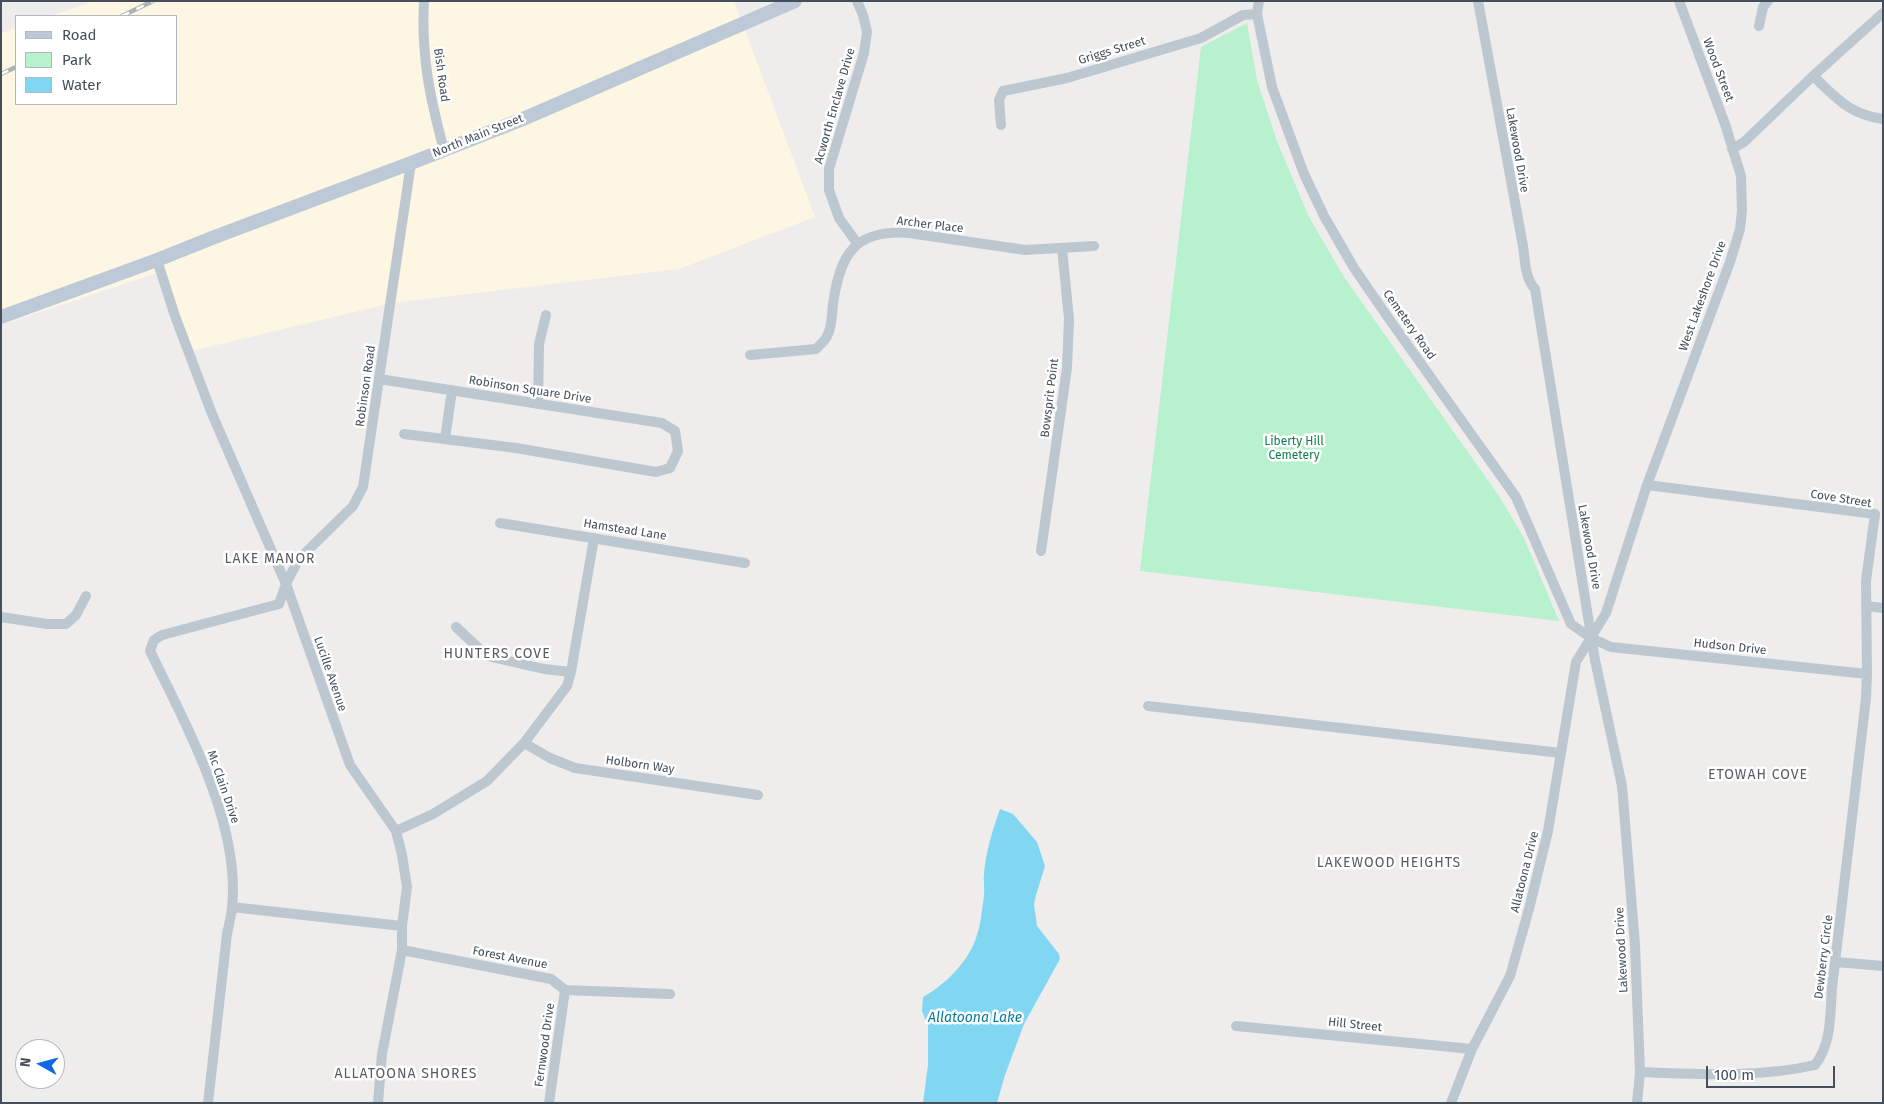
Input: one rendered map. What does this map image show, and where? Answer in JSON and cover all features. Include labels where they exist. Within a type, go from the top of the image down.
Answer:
[{"type":"main road","name":"North Main Street","points":[[1,317],[157,260],[523,119],[795,1]]},
{"type":"street","name":"Bish Road","points":[[424,1],[427,82],[444,150]]},
{"type":"street","name":"Acworth Enclave Drive","points":[[857,1],[867,32],[864,53],[829,169],[829,190],[839,218],[857,243]]},
{"type":"street","name":"Cemetery Road","points":[[1258,1],[1257,14],[1272,87],[1304,174],[1324,216],[1354,268],[1516,497],[1571,624],[1591,638]]},
{"type":"street","name":"Lakewood Drive","points":[[1478,1],[1525,263],[1531,285],[1536,289],[1591,638],[1622,786],[1635,944],[1640,1072],[1637,1103]]},
{"type":"street","name":"Wood Street","points":[[1679,1],[1725,124],[1732,149]]},
{"type":"street","points":[[1759,26],[1763,7],[1768,1]]},
{"type":"street","points":[[1732,149],[1744,142],[1883,13]]},
{"type":"street","name":"Griggs Street","points":[[1001,125],[999,100],[1002,91],[1067,78],[1192,41],[1243,15],[1257,14]]},
{"type":"street","points":[[1813,76],[1847,108],[1858,114],[1883,119]]},
{"type":"street","name":"West Lakeshore Drive","points":[[1591,638],[1606,612],[1647,485],[1730,262],[1740,229],[1742,211],[1741,176],[1732,149]]},
{"type":"street","name":"Robinson Road","points":[[286,584],[298,560],[353,506],[363,487],[411,163]]},
{"type":"street","name":"Archer Place","points":[[857,243],[876,235],[894,232],[1025,250],[1094,246]]},
{"type":"street","points":[[750,355],[816,349],[828,335],[837,278],[857,243]]},
{"type":"street","name":"Bowsprit Point","points":[[1041,551],[1067,368],[1069,318],[1062,248]]},
{"type":"street","name":"Lucille Avenue","points":[[157,260],[174,316],[212,414],[286,584],[350,765],[396,831],[407,887],[402,926],[402,950],[382,1054],[378,1103]]},
{"type":"street","points":[[538,404],[539,344],[546,315]]},
{"type":"street","name":"Robinson Square Drive","points":[[379,379],[662,423],[675,431],[678,451],[670,468],[656,472],[516,448],[445,439]]},
{"type":"street","points":[[404,434],[445,439],[452,390]]},
{"type":"street","name":"Cove Street","points":[[1647,485],[1875,514],[1866,580],[1867,674]]},
{"type":"street","name":"Hamstead Lane","points":[[500,523],[745,563]]},
{"type":"street","points":[[396,831],[433,814],[488,781],[524,743],[567,686],[594,538]]},
{"type":"street","name":"Mc Clain Drive","points":[[208,1103],[227,934],[232,907],[232,866],[222,818],[209,778],[150,651],[154,640],[162,635],[279,604],[286,584]]},
{"type":"street","points":[[1,617],[46,624],[66,624],[76,615],[86,596]]},
{"type":"street","points":[[1867,606],[1883,608]]},
{"type":"street","points":[[456,627],[486,656],[544,669],[571,672]]},
{"type":"street","name":"Hudson Drive","points":[[1591,638],[1611,647],[1867,674]]},
{"type":"street","name":"Allatoona Drive","points":[[1451,1103],[1472,1049],[1510,976],[1548,831],[1576,662],[1591,638]]},
{"type":"street","name":"Dewberry Circle","points":[[1640,1072],[1700,1074],[1793,1070],[1816,1065],[1824,1054],[1828,1033],[1867,674]]},
{"type":"street","points":[[1148,706],[1561,753]]},
{"type":"street","name":"Holborn Way","points":[[524,743],[550,758],[575,768],[758,795]]},
{"type":"street","points":[[232,907],[402,926]]},
{"type":"street","name":"Forest Avenue","points":[[402,950],[551,979],[565,990],[670,994]]},
{"type":"street","points":[[1836,962],[1883,966]]},
{"type":"street","name":"Fernwood Drive","points":[[549,1103],[565,990]]},
{"type":"street","name":"Hill Street","points":[[1236,1026],[1472,1049]]},
{"type":"shaded area","points":[[95,1],[734,1],[815,217],[679,269],[392,303],[192,351],[160,272],[1,325],[1,33],[15,28],[15,105],[178,105],[178,15],[54,15]]},
{"type":"green space","name":"Liberty Hill Cemetery","points":[[1247,23],[1257,80],[1276,139],[1309,217],[1344,277],[1499,496],[1524,538],[1559,621],[1140,571],[1201,47]]},
{"type":"water","name":"Allatoona Lake","points":[[1000,809],[1013,814],[1037,842],[1045,866],[1034,904],[1037,926],[1059,954],[1060,959],[1024,1024],[997,1103],[923,1103],[928,1065],[928,1026],[922,1011],[923,997],[955,972],[967,956],[976,938],[984,896],[986,857]]},
{"type":"railway","points":[[124,15],[153,1]]},
{"type":"railway","points":[[1,74],[15,67]]},
{"type":"district","name":"LAKE MANOR","points":[[270,559]]},
{"type":"district","name":"HUNTERS COVE","points":[[497,654]]},
{"type":"district","name":"ETOWAH COVE","points":[[1758,775]]},
{"type":"district","name":"LAKEWOOD HEIGHTS","points":[[1389,863]]},
{"type":"district","name":"ALLATOONA SHORES","points":[[406,1074]]}]
